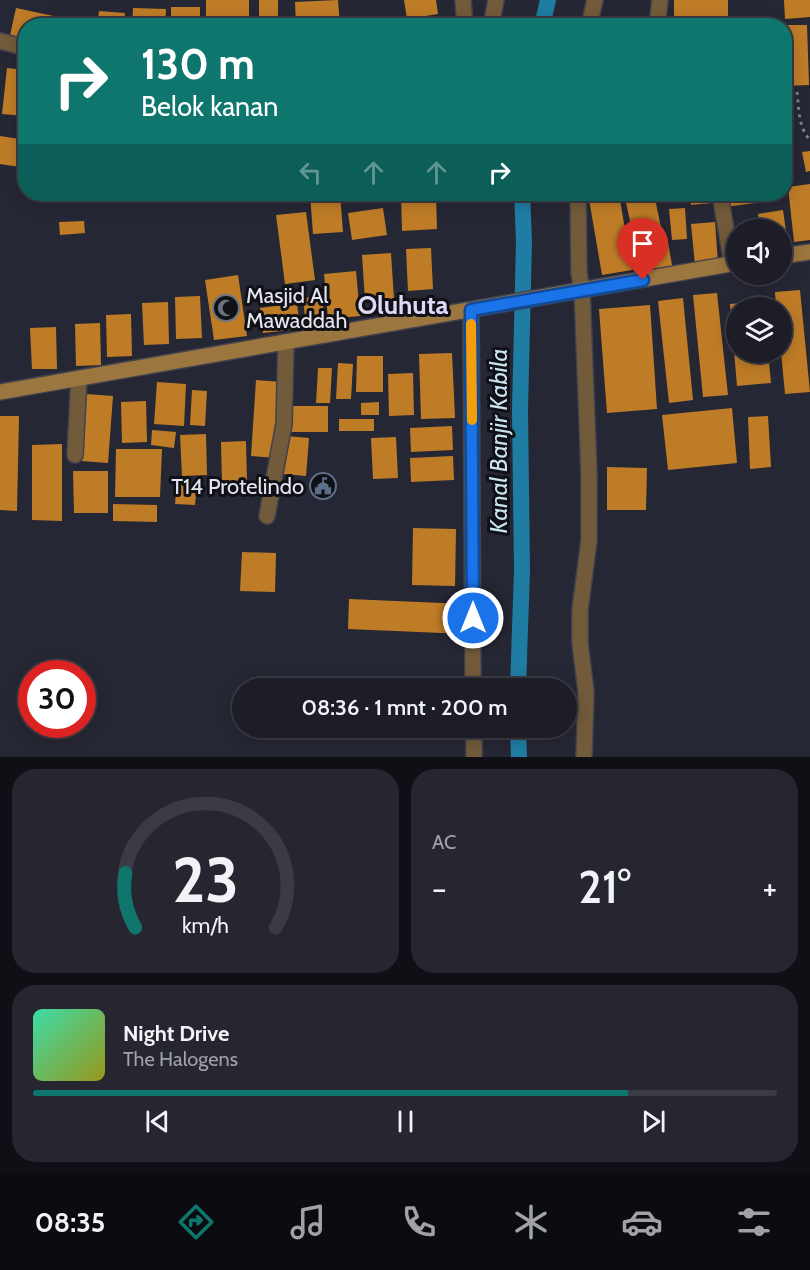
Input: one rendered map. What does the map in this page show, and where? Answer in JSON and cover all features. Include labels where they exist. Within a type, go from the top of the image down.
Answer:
[{"type":"main road","points":[[792,255],[810,252]]},
{"type":"main road","points":[[0,392],[726,265]]},
{"type":"street","points":[[463,0],[464,18]]},
{"type":"street","points":[[493,18],[496,0]]},
{"type":"street","points":[[591,18],[595,0]]},
{"type":"street","points":[[658,18],[660,0]]},
{"type":"street","points":[[0,40],[18,46]]},
{"type":"street","points":[[578,201],[577,290],[589,463],[589,540],[580,610],[580,643],[586,692],[584,757]]},
{"type":"street","points":[[721,201],[726,224]]},
{"type":"street","points":[[473,678],[475,310]]},
{"type":"street","points":[[267,516],[284,424],[286,342]]},
{"type":"street","points":[[75,455],[80,378]]},
{"type":"street","points":[[474,738],[474,757]]},
{"type":"path","points":[[797,92],[803,132],[810,140]]},
{"type":"building","points":[[206,0],[249,0],[249,18],[206,18]]},
{"type":"building","points":[[259,0],[278,0],[278,18],[259,18]]},
{"type":"building","points":[[338,0],[339,18],[296,18],[295,2]]},
{"type":"building","points":[[404,0],[436,0],[438,14],[407,18]]},
{"type":"building","points":[[674,0],[728,0],[728,18],[674,18]]},
{"type":"building","points":[[784,0],[810,0],[810,17],[785,18]]},
{"type":"building","points":[[171,7],[200,7],[200,18],[171,18]]},
{"type":"building","points":[[16,8],[63,18],[18,18],[18,42],[9,40]]},
{"type":"building","points":[[133,8],[166,9],[165,18],[132,18]]},
{"type":"building","points":[[99,11],[125,13],[125,18],[98,18]]},
{"type":"building","points":[[792,25],[807,25],[809,85],[792,86]]},
{"type":"building","points":[[7,68],[18,69],[18,115],[2,114]]},
{"type":"building","points":[[0,136],[18,139],[18,167],[0,164]]},
{"type":"building","points":[[810,151],[810,171],[806,172],[802,152]]},
{"type":"building","points":[[810,184],[810,240],[794,242],[790,201],[792,201],[792,186]]},
{"type":"building","points":[[311,201],[341,201],[343,232],[313,234]]},
{"type":"building","points":[[401,201],[436,201],[437,229],[402,231]]},
{"type":"building","points":[[589,201],[620,201],[632,270],[602,275]]},
{"type":"building","points":[[626,201],[655,201],[662,232],[634,238]]},
{"type":"building","points":[[691,201],[712,201],[712,203],[691,205]]},
{"type":"building","points":[[725,201],[770,201],[726,207]]},
{"type":"building","points":[[383,208],[387,235],[352,240],[348,213]]},
{"type":"building","points":[[685,208],[687,239],[672,240],[669,209]]},
{"type":"building","points":[[783,210],[784,219],[759,219],[758,214]]},
{"type":"building","points":[[306,212],[315,280],[285,284],[276,215]]},
{"type":"building","points":[[84,221],[85,233],[60,235],[59,222]]},
{"type":"building","points":[[715,222],[718,262],[695,265],[691,224]]},
{"type":"building","points":[[667,236],[673,271],[651,275],[645,240]]},
{"type":"building","points":[[431,248],[433,289],[408,291],[406,249]]},
{"type":"building","points":[[391,253],[394,299],[365,301],[362,255]]},
{"type":"building","points":[[356,271],[360,316],[328,319],[324,274]]},
{"type":"building","name":"Masjid Al Mawaddah","points":[[238,275],[247,336],[214,340],[205,280]]},
{"type":"building","points":[[800,290],[810,392],[785,394],[782,363],[792,363],[792,297],[775,297],[775,292]]},
{"type":"building","points":[[717,293],[728,395],[703,397],[693,295]]},
{"type":"building","points":[[200,296],[202,338],[176,339],[175,297]]},
{"type":"building","points":[[322,296],[325,326],[306,328],[303,298]]},
{"type":"building","points":[[683,298],[693,400],[669,403],[658,301]]},
{"type":"building","points":[[168,302],[169,344],[144,345],[142,303]]},
{"type":"building","points":[[297,303],[300,329],[263,333],[260,308]]},
{"type":"building","points":[[650,305],[657,409],[607,413],[599,309]]},
{"type":"building","points":[[131,314],[132,356],[107,357],[106,315]]},
{"type":"building","points":[[100,323],[101,365],[76,366],[75,324]]},
{"type":"building","points":[[56,327],[57,369],[32,369],[30,328]]},
{"type":"building","points":[[452,353],[455,418],[421,419],[419,354]]},
{"type":"building","points":[[357,356],[383,356],[383,392],[356,392]]},
{"type":"building","points":[[338,363],[353,364],[351,399],[336,399]]},
{"type":"building","points":[[735,363],[769,363],[771,383],[737,386]]},
{"type":"building","points":[[318,368],[332,368],[330,403],[316,403]]},
{"type":"building","points":[[413,373],[414,415],[389,416],[388,374]]},
{"type":"building","points":[[256,380],[282,382],[277,458],[251,456]]},
{"type":"building","points":[[157,382],[186,384],[184,426],[154,424]]},
{"type":"building","points":[[192,390],[207,391],[205,426],[190,425]]},
{"type":"building","points":[[86,394],[113,396],[108,463],[81,461]]},
{"type":"building","points":[[146,401],[147,442],[122,443],[121,402]]},
{"type":"building","points":[[379,402],[379,415],[361,415],[361,403]]},
{"type":"building","points":[[291,406],[328,406],[328,432],[291,432]]},
{"type":"building","points":[[732,408],[737,463],[668,470],[662,415]]},
{"type":"building","points":[[0,416],[19,416],[17,511],[0,510]]},
{"type":"building","points":[[768,416],[771,467],[750,469],[748,417]]},
{"type":"building","points":[[339,419],[374,419],[374,431],[339,431]]},
{"type":"building","points":[[452,426],[453,450],[411,452],[410,428]]},
{"type":"building","points":[[152,430],[176,432],[174,448],[151,445]]},
{"type":"building","points":[[206,434],[207,475],[182,476],[180,435]]},
{"type":"building","points":[[286,436],[309,438],[306,476],[283,474]]},
{"type":"building","points":[[396,437],[398,478],[373,479],[371,438]]},
{"type":"building","points":[[246,441],[247,483],[222,484],[221,442]]},
{"type":"building","points":[[62,444],[62,521],[32,520],[32,445]]},
{"type":"building","points":[[116,449],[162,449],[160,497],[115,497]]},
{"type":"building","points":[[453,456],[454,480],[411,482],[410,458]]},
{"type":"building","points":[[607,467],[647,468],[646,510],[607,510]]},
{"type":"building","points":[[73,471],[108,471],[108,513],[74,513]]},
{"type":"building","points":[[177,482],[197,484],[195,505],[175,504]]},
{"type":"building","points":[[113,504],[157,505],[157,522],[113,521]]},
{"type":"building","points":[[413,528],[456,529],[455,586],[412,585]]},
{"type":"building","points":[[242,552],[276,553],[275,592],[240,591]]},
{"type":"building","points":[[349,599],[466,604],[465,634],[348,629]]},
{"type":"waterway","name":"Kanal Banjir Kabila","points":[[544,18],[548,0]]},
{"type":"waterway","name":"Kanal Banjir Kabila","points":[[518,678],[522,570],[520,410],[524,241],[522,201]]},
{"type":"waterway","name":"Kanal Banjir Kabila","points":[[518,738],[519,757]]},
{"type":"slow traffic","points":[[471,324],[472,420]]},
{"type":"place","name":"Masjid Al Mawaddah","points":[[226,308]]},
{"type":"place","name":"T14 Protelindo","points":[[323,486]]},
{"type":"district","name":"Oluhuta","points":[[403,305]]},
{"type":"route","points":[[473,618],[471,310],[643,280]]}]
